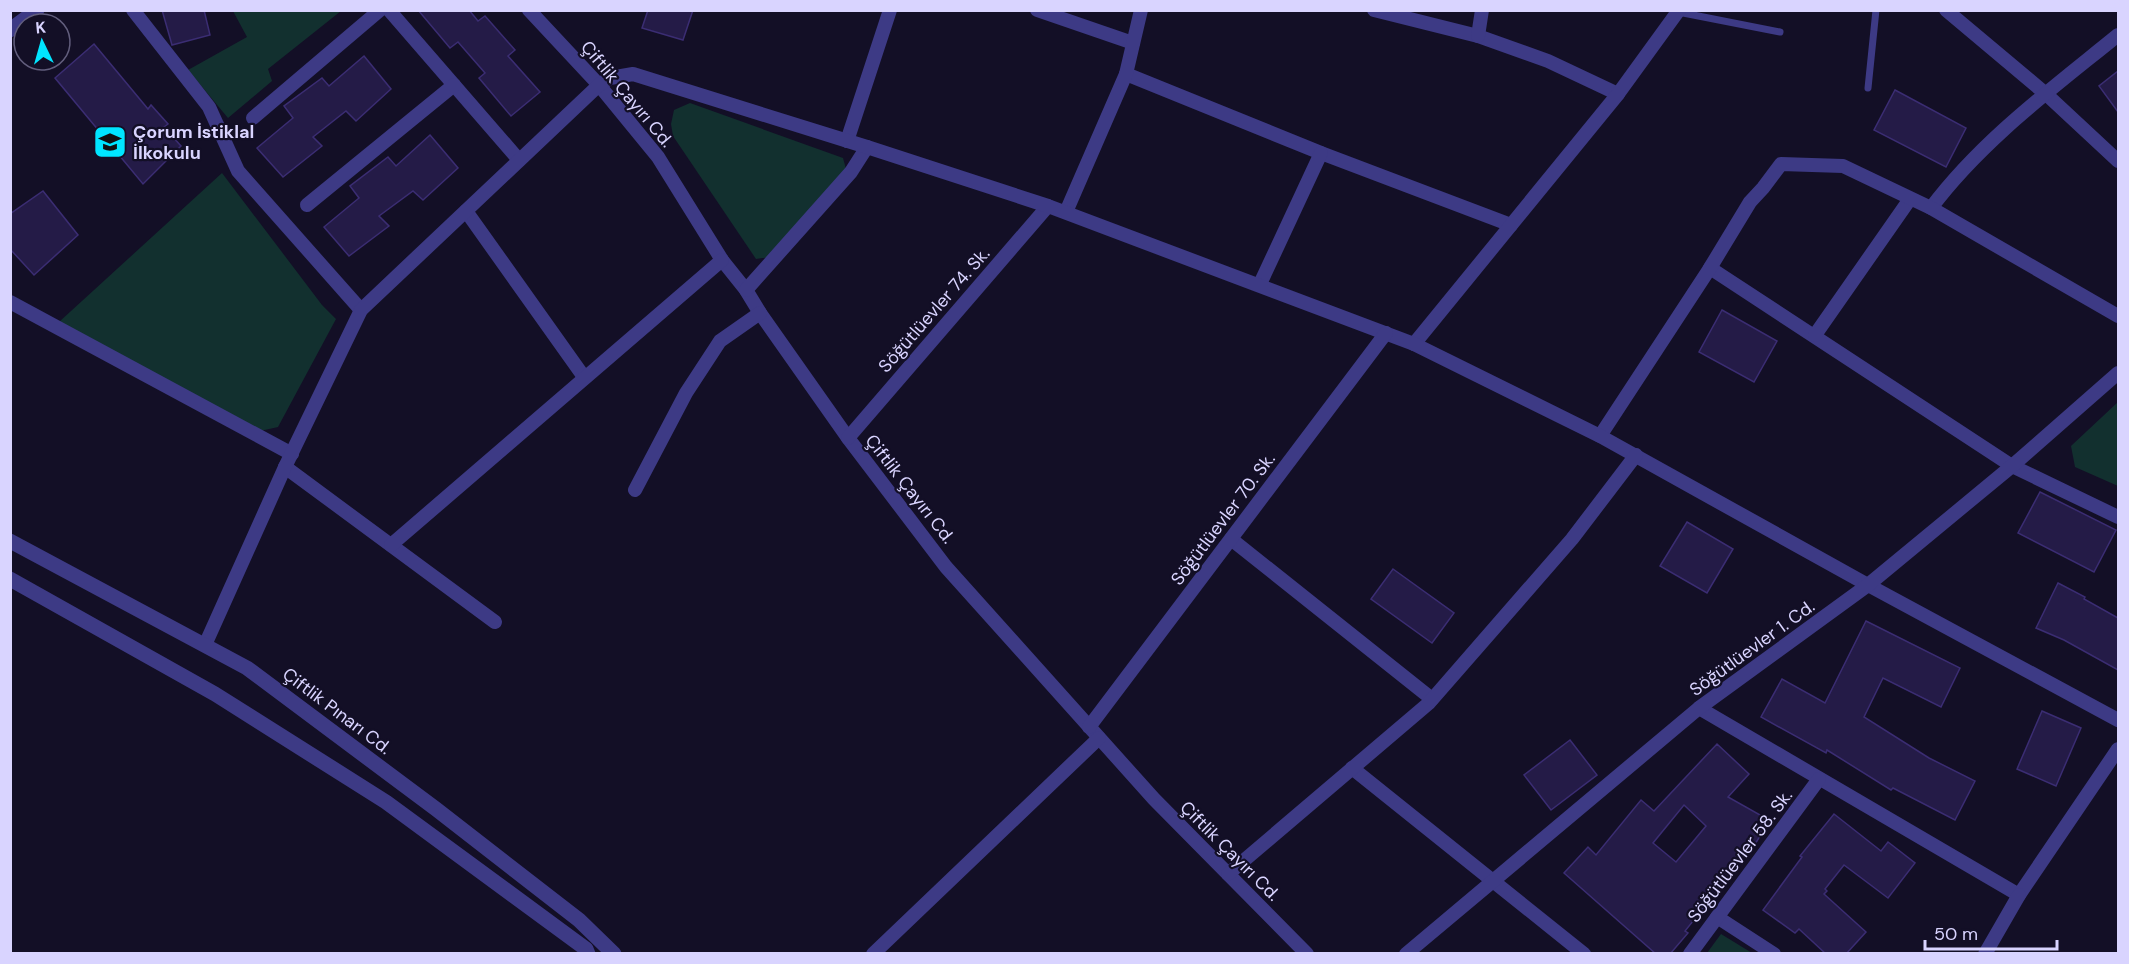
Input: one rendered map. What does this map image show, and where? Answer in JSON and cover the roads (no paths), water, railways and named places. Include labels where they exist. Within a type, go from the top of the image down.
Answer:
[{"type":"street","points":[[10,30],[37,10]]},
{"type":"street","points":[[133,10],[208,107],[238,171],[361,310]]},
{"type":"street","points":[[253,118],[380,10]]},
{"type":"street","points":[[389,10],[519,160]]},
{"type":"street","name":"Çiftlik Çayırı Cd.","points":[[529,10],[599,84],[658,157],[722,260],[746,290],[848,438],[946,567],[1154,799],[1307,954]]},
{"type":"street","points":[[847,141],[890,10]]},
{"type":"street","points":[[1037,10],[1133,43]]},
{"type":"street","points":[[1066,212],[1126,74],[1141,10]]},
{"type":"street","points":[[1374,10],[1478,36],[1548,61],[1618,94]]},
{"type":"street","points":[[1478,36],[1482,10]]},
{"type":"street","points":[[1946,10],[2046,94],[2118,161]]},
{"type":"street","points":[[1414,344],[1618,94],[1678,11]]},
{"type":"street","points":[[1931,208],[1952,180],[1974,159],[2046,94],[2118,35]]},
{"type":"street","points":[[205,645],[285,467],[361,310],[599,84],[610,78],[633,74],[1066,212],[1414,344],[1636,455],[1868,585],[2118,720]]},
{"type":"street","points":[[1126,74],[1322,153],[1511,225]]},
{"type":"street","points":[[307,205],[454,86]]},
{"type":"street","points":[[746,290],[851,172],[867,147]]},
{"type":"street","points":[[1260,284],[1322,153]]},
{"type":"street","points":[[1600,436],[1710,268],[1750,201],[1763,188],[1780,164],[1843,166],[1931,208],[2118,316]]},
{"type":"street","points":[[1815,335],[1910,199]]},
{"type":"street","name":"Söğütlüevler 74. Sk.","points":[[848,438],[1048,206]]},
{"type":"street","points":[[466,211],[584,377]]},
{"type":"street","points":[[391,545],[722,260]]},
{"type":"street","points":[[1710,268],[2012,466],[2118,517]]},
{"type":"street","points":[[10,302],[292,454]]},
{"type":"street","points":[[635,490],[686,393],[720,341],[760,313]]},
{"type":"street","name":"Söğütlüevler 70. Sk.","points":[[1089,726],[1386,333]]},
{"type":"street","name":"Söğütlüevler 1. Cd.","points":[[1406,954],[1700,708],[1868,585],[2012,466],[2118,373]]},
{"type":"street","points":[[1228,874],[1432,699],[1572,539],[1636,455]]},
{"type":"street","points":[[285,467],[495,622]]},
{"type":"street","points":[[1231,539],[1432,699]]},
{"type":"street","name":"Çiftlik Pınarı Cd.","points":[[10,541],[247,668],[436,809],[579,920],[614,954]]},
{"type":"street","points":[[10,579],[215,694],[386,802],[586,949],[588,954]]},
{"type":"street","points":[[1700,708],[2019,896]]},
{"type":"street","points":[[873,954],[1099,738]]},
{"type":"street","points":[[1985,954],[2019,896],[2118,749]]},
{"type":"street","points":[[1352,768],[1584,954]]},
{"type":"street","name":"Söğütlüevler 58. Sk.","points":[[1690,954],[1819,779]]},
{"type":"street","points":[[1717,917],[1774,954]]},
{"type":"lane","points":[[1868,88],[1876,10]]},
{"type":"lane","points":[[1678,11],[1780,32]]},
{"type":"place","name":"Çorum İstiklal İlkokulu","points":[[110,142]]}]
